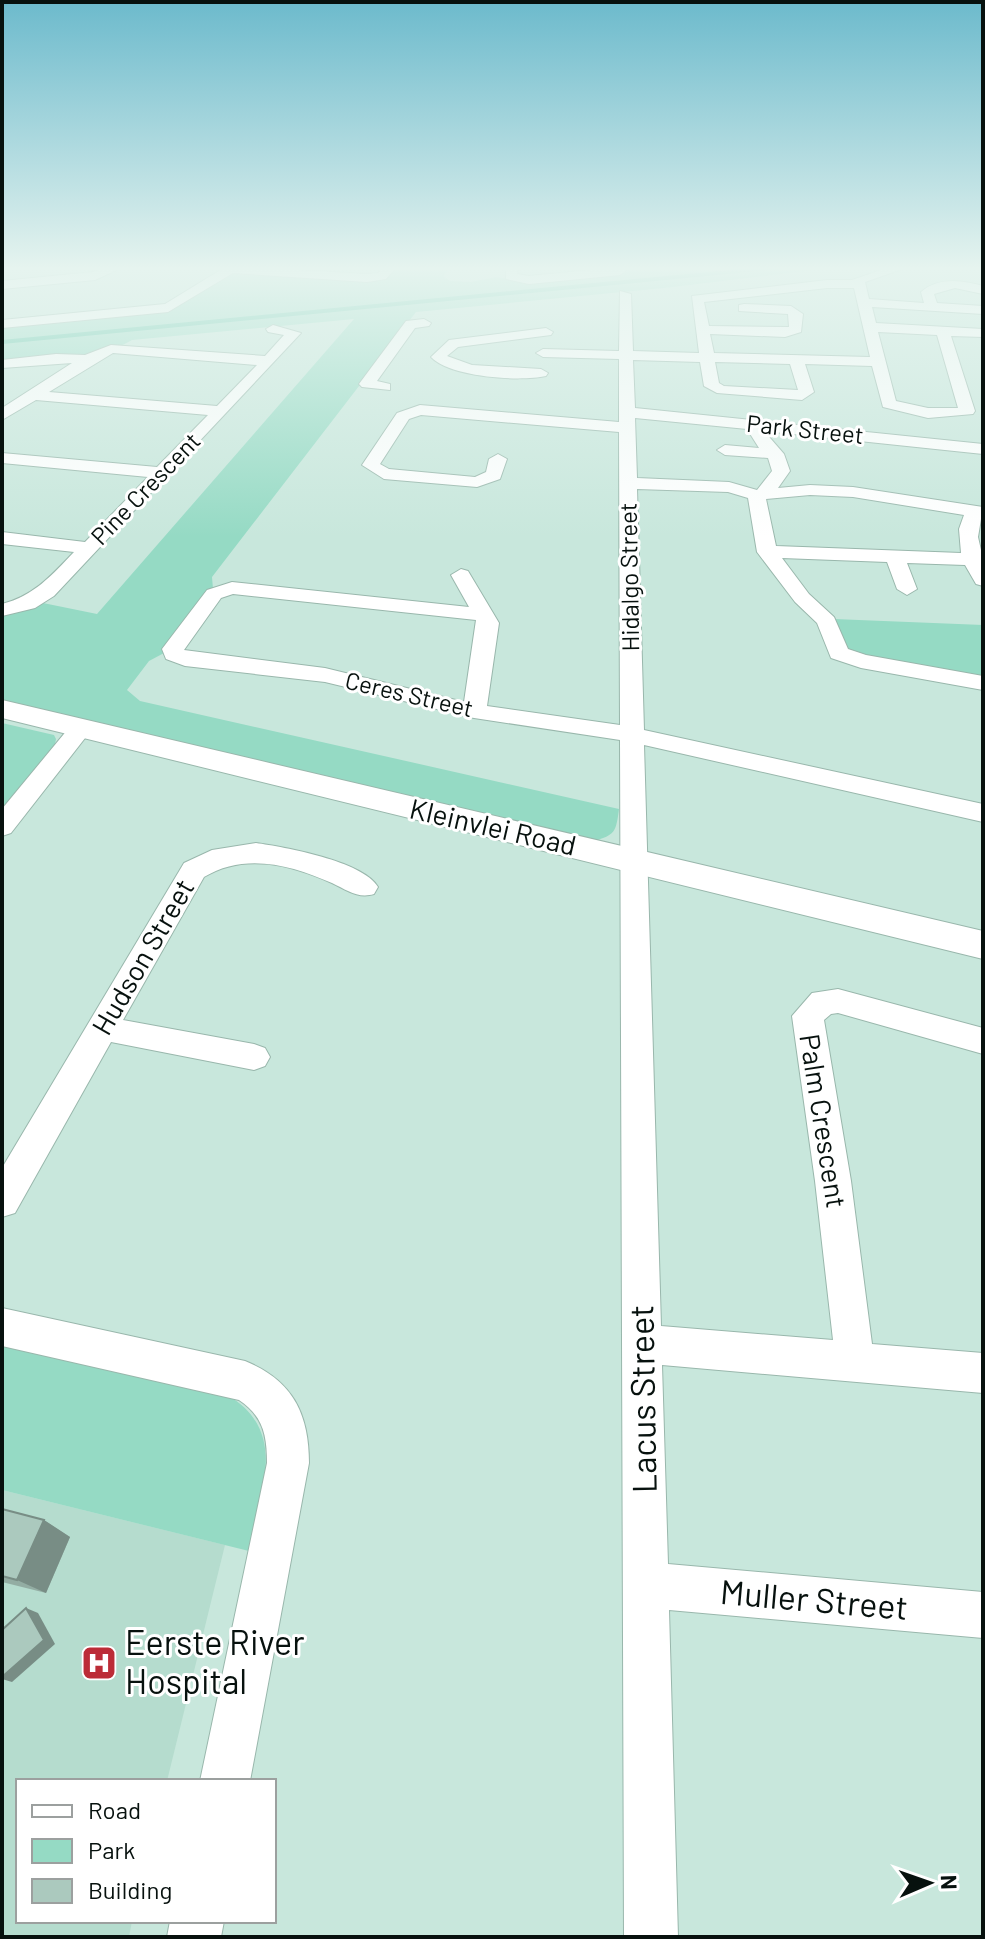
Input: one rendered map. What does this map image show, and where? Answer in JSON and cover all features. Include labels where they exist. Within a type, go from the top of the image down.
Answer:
[{"type":"street","points":[[2,415],[95,356]]},
{"type":"street","points":[[210,356],[269,361]]},
{"type":"street","name":"Pine Crescent","points":[[2,610],[42,596],[273,356]]},
{"type":"street","points":[[385,387],[367,384],[413,356]]},
{"type":"street","points":[[416,356],[447,364],[460,374],[540,379],[543,356]]},
{"type":"street","name":"Hidalgo Street","points":[[626,356],[635,861]]},
{"type":"street","points":[[685,356],[877,362]]},
{"type":"street","points":[[876,356],[889,404],[899,408],[963,413],[968,409],[951,356]]},
{"type":"street","points":[[705,357],[709,383],[715,388],[791,397],[806,392],[796,359]]},
{"type":"street","points":[[2,364],[56,358],[87,360]]},
{"type":"street","points":[[33,395],[220,411]]},
{"type":"street","name":"Park Street","points":[[498,459],[494,475],[477,482],[384,474],[373,469],[372,461],[403,416],[415,411],[753,425],[983,449]]},
{"type":"street","points":[[753,425],[758,437],[776,454],[781,471],[763,495],[767,552],[802,598],[827,621],[836,649],[844,656],[983,683]]},
{"type":"street","points":[[725,450],[776,454]]},
{"type":"street","points":[[2,458],[161,473]]},
{"type":"street","points":[[628,483],[707,491],[736,488],[763,495],[810,490],[853,492],[979,512],[967,527],[971,559],[983,580]]},
{"type":"street","points":[[2,538],[89,548]]},
{"type":"street","points":[[767,552],[971,559]]},
{"type":"street","points":[[895,556],[907,589]]},
{"type":"street","points":[[461,575],[484,615],[488,629],[474,711]]},
{"type":"street","name":"Ceres Street","points":[[484,615],[232,588],[214,594],[173,649],[174,654],[185,659],[325,675],[474,711],[633,736],[983,813]]},
{"type":"street","name":"Kleinvlei Road","points":[[2,709],[983,945]]},
{"type":"street","points":[[2,827],[81,728]]},
{"type":"street","name":"Hudson Street","points":[[2,1201],[187,877],[206,860],[224,853],[244,851],[331,870],[364,887]]},
{"type":"street","name":"Lacus Street","points":[[635,861],[651,1937]]},
{"type":"street","name":"Palm Crescent","points":[[855,1363],[833,1181],[808,1016],[823,1002],[838,1001],[983,1041]]},
{"type":"street","points":[[101,1028],[254,1057]]},
{"type":"street","points":[[2,1327],[245,1381],[259,1388],[279,1411],[287,1436],[288,1463],[225,1779]]},
{"type":"street","points":[[642,1344],[983,1373]]},
{"type":"street","name":"Muller Street","points":[[646,1585],[983,1615]]},
{"type":"shaded area","name":"Eerste River Hospital","points":[[2,1490],[225,1545],[167,1779],[16,1779],[16,1923],[132,1923],[129,1937],[2,1937]]},
{"type":"green space","points":[[2,356],[65,356],[51,358],[2,361]]},
{"type":"green space","points":[[321,356],[382,356],[212,577],[213,589],[164,653],[149,661],[127,690],[140,701],[619,809],[617,823],[610,834],[594,841],[2,701],[2,616],[43,603],[97,614]]},
{"type":"green space","points":[[834,619],[983,625],[983,678],[862,656],[848,650]]},
{"type":"green space","points":[[2,723],[54,735],[56,739],[54,749],[2,814]]},
{"type":"green space","points":[[2,1344],[227,1395],[246,1410],[259,1427],[265,1445],[266,1465],[249,1551],[2,1490]]},
{"type":"building","points":[[2,1509],[44,1520],[17,1580],[2,1576]]},
{"type":"building","points":[[26,1608],[44,1640],[2,1677],[2,1630]]},
{"type":"place","name":"Eerste River Hospital","points":[[99,1663]]}]
